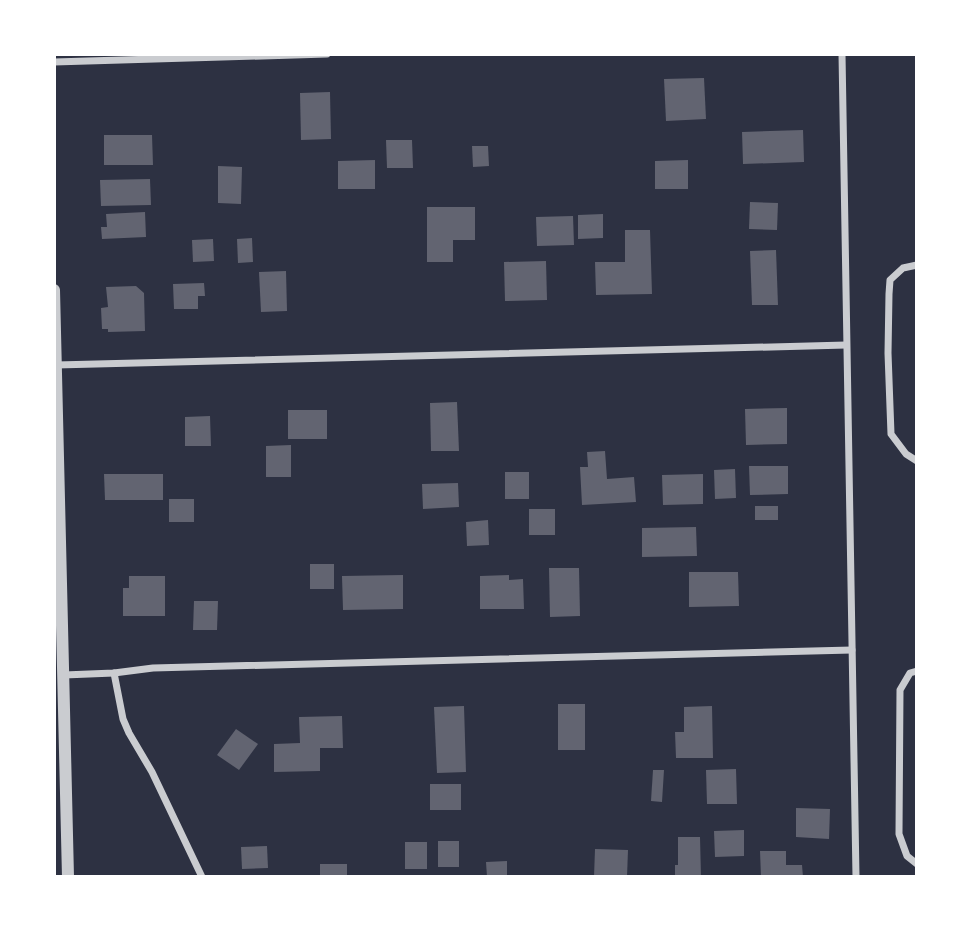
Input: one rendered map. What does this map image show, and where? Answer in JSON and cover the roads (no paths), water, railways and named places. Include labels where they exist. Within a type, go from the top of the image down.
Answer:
[{"type":"street","points":[[54,62],[327,54]]},
{"type":"street","points":[[842,54],[856,877]]},
{"type":"street","points":[[917,265],[903,268],[890,280],[888,353],[891,435],[906,454],[917,461]]},
{"type":"street","points":[[54,290],[68,877]]},
{"type":"street","points":[[56,365],[846,345]]},
{"type":"street","points":[[64,674],[114,673],[153,668],[852,650]]},
{"type":"street","points":[[917,671],[911,673],[900,690],[899,765],[899,834],[907,856],[917,864]]},
{"type":"street","points":[[114,673],[123,719],[129,733],[152,772],[202,877]]}]
